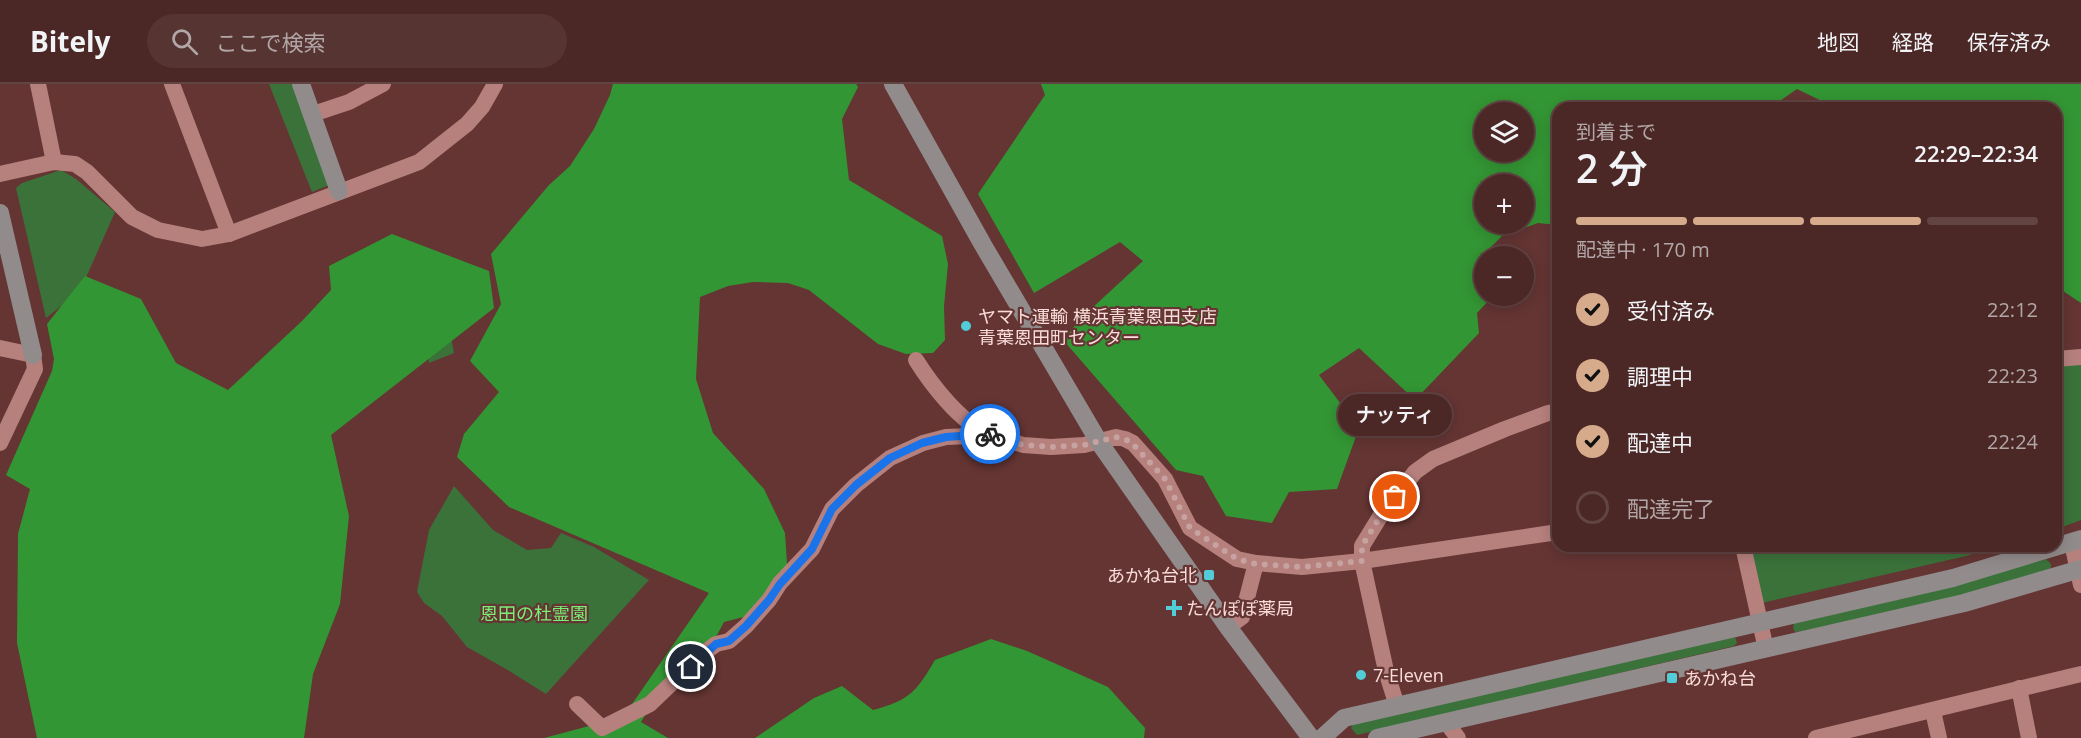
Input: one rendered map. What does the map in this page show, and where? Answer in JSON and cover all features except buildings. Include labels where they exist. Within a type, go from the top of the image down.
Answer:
[{"type":"street","points":[[38,84],[54,162]]},
{"type":"street","points":[[172,84],[229,234]]},
{"type":"street","points":[[302,84],[339,191]]},
{"type":"street","points":[[313,114],[349,102],[383,84]]},
{"type":"street","points":[[0,174],[54,162],[75,164],[87,172],[132,217],[158,230],[202,239],[229,234],[419,162],[467,124],[483,106],[495,84]]},
{"type":"street","points":[[893,84],[983,245],[1099,442],[1228,627],[1311,738]]},
{"type":"street","points":[[0,213],[35,369],[0,443]]},
{"type":"street","points":[[0,348],[33,355]]},
{"type":"street","points":[[2062,359],[2081,357]]},
{"type":"street","points":[[916,360],[927,379],[980,430],[1023,445],[1051,447],[1084,445],[1116,437],[1132,443],[1165,479],[1190,528],[1237,559],[1256,564],[1302,567],[1362,561],[1552,533]]},
{"type":"street","points":[[1397,706],[1386,671],[1362,561],[1362,546],[1381,515],[1415,472],[1433,459],[1552,412]]},
{"type":"street","points":[[577,704],[602,728],[650,704],[700,656],[716,644],[729,641],[746,626],[812,549],[832,509],[856,485],[890,458],[922,443],[946,437],[971,436],[987,432]]},
{"type":"street","points":[[1377,738],[2080,575],[2076,541]]},
{"type":"street","points":[[1744,552],[1766,649]]},
{"type":"street","points":[[1322,738],[1344,718],[1953,578],[2039,552]]},
{"type":"street","points":[[1228,627],[1242,617],[1256,564]]},
{"type":"street","points":[[1816,738],[2081,674]]},
{"type":"street","points":[[2019,688],[2029,738]]},
{"type":"street","points":[[1933,711],[1939,738]]},
{"type":"street","points":[[1446,722],[1458,738]]},
{"type":"green space","points":[[269,84],[293,84],[332,184],[312,192]]},
{"type":"green space","points":[[613,84],[856,84],[858,87],[842,119],[849,180],[942,236],[948,264],[944,306],[945,340],[933,353],[906,354],[878,344],[809,290],[788,283],[753,282],[728,286],[700,297],[696,379],[713,433],[764,489],[785,533],[788,578],[759,613],[724,622],[717,635],[697,648],[653,702],[641,722],[668,738],[544,738],[623,717],[709,593],[509,507],[457,457],[464,434],[499,392],[470,361],[501,304],[491,254],[549,185],[570,166],[594,129]]},
{"type":"green space","points":[[1041,84],[2081,84],[2081,303],[2062,290],[2062,102],[1824,102],[1797,89],[1778,102],[1552,102],[1552,224],[1534,224],[1534,174],[1474,174],[1474,234],[1508,234],[1502,236],[1492,246],[1474,246],[1474,306],[1484,306],[1477,313],[1479,333],[1415,400],[1359,348],[1319,375],[1359,428],[1337,489],[1289,492],[1272,523],[1226,516],[1203,476],[1176,470],[1064,341],[1078,321],[1143,261],[1120,242],[1034,293],[978,194],[1045,95]]},
{"type":"green space","points":[[61,170],[76,179],[115,212],[80,291],[46,318],[16,188],[22,183]]},
{"type":"green space","points":[[392,234],[489,271],[494,308],[331,435],[349,516],[340,604],[313,674],[304,738],[37,738],[17,643],[18,534],[30,489],[6,475],[52,371],[54,359],[47,324],[85,276],[141,299],[176,363],[228,390],[302,321],[331,290],[329,266]]},
{"type":"green space","points":[[451,337],[454,353],[429,363],[426,343]]},
{"type":"green space","points":[[2081,364],[2081,520],[2062,527],[2062,366]]},
{"type":"green space","name":"恩田の杜霊園","points":[[454,486],[493,530],[527,550],[551,548],[561,533],[594,547],[649,580],[546,694],[467,647],[442,616],[424,603],[417,592],[429,530]]},
{"type":"green space","points":[[1750,552],[1979,552],[1966,556],[1762,603]]},
{"type":"green space","points":[[2046,559],[2051,564],[2051,568],[2046,571],[1952,598],[1804,631],[1795,632],[1793,628],[1794,623]]},
{"type":"green space","points":[[1735,637],[1737,643],[1734,646],[1357,735],[1351,728],[1353,724]]},
{"type":"green space","points":[[991,639],[1027,651],[1108,687],[1145,728],[1144,738],[755,738],[814,698],[842,686],[873,710],[896,702],[917,687],[935,660]]},
{"type":"way so far","points":[[990,434],[1023,445],[1051,447],[1084,445],[1116,437],[1125,439],[1132,443],[1165,479],[1190,528],[1237,559],[1256,564],[1302,567],[1362,561],[1362,546],[1395,497]]},
{"type":"place","name":"ヤマト運輸 横浜青葉恩田支店 青葉恩田町センター","points":[[966,326]]},
{"type":"place","name":"ナッティ","points":[[1395,497]]},
{"type":"place","name":"あかね台北","points":[[1209,575]]},
{"type":"place","name":"たんぽぽ薬局","points":[[1174,608]]},
{"type":"place","name":"7-Eleven","points":[[1361,675]]},
{"type":"place","name":"あかね台","points":[[1672,678]]},
{"type":"route","points":[[691,667],[700,656],[716,644],[729,641],[746,626],[812,549],[832,509],[856,485],[890,458],[922,443],[946,437],[971,436],[987,432],[990,434]]}]
